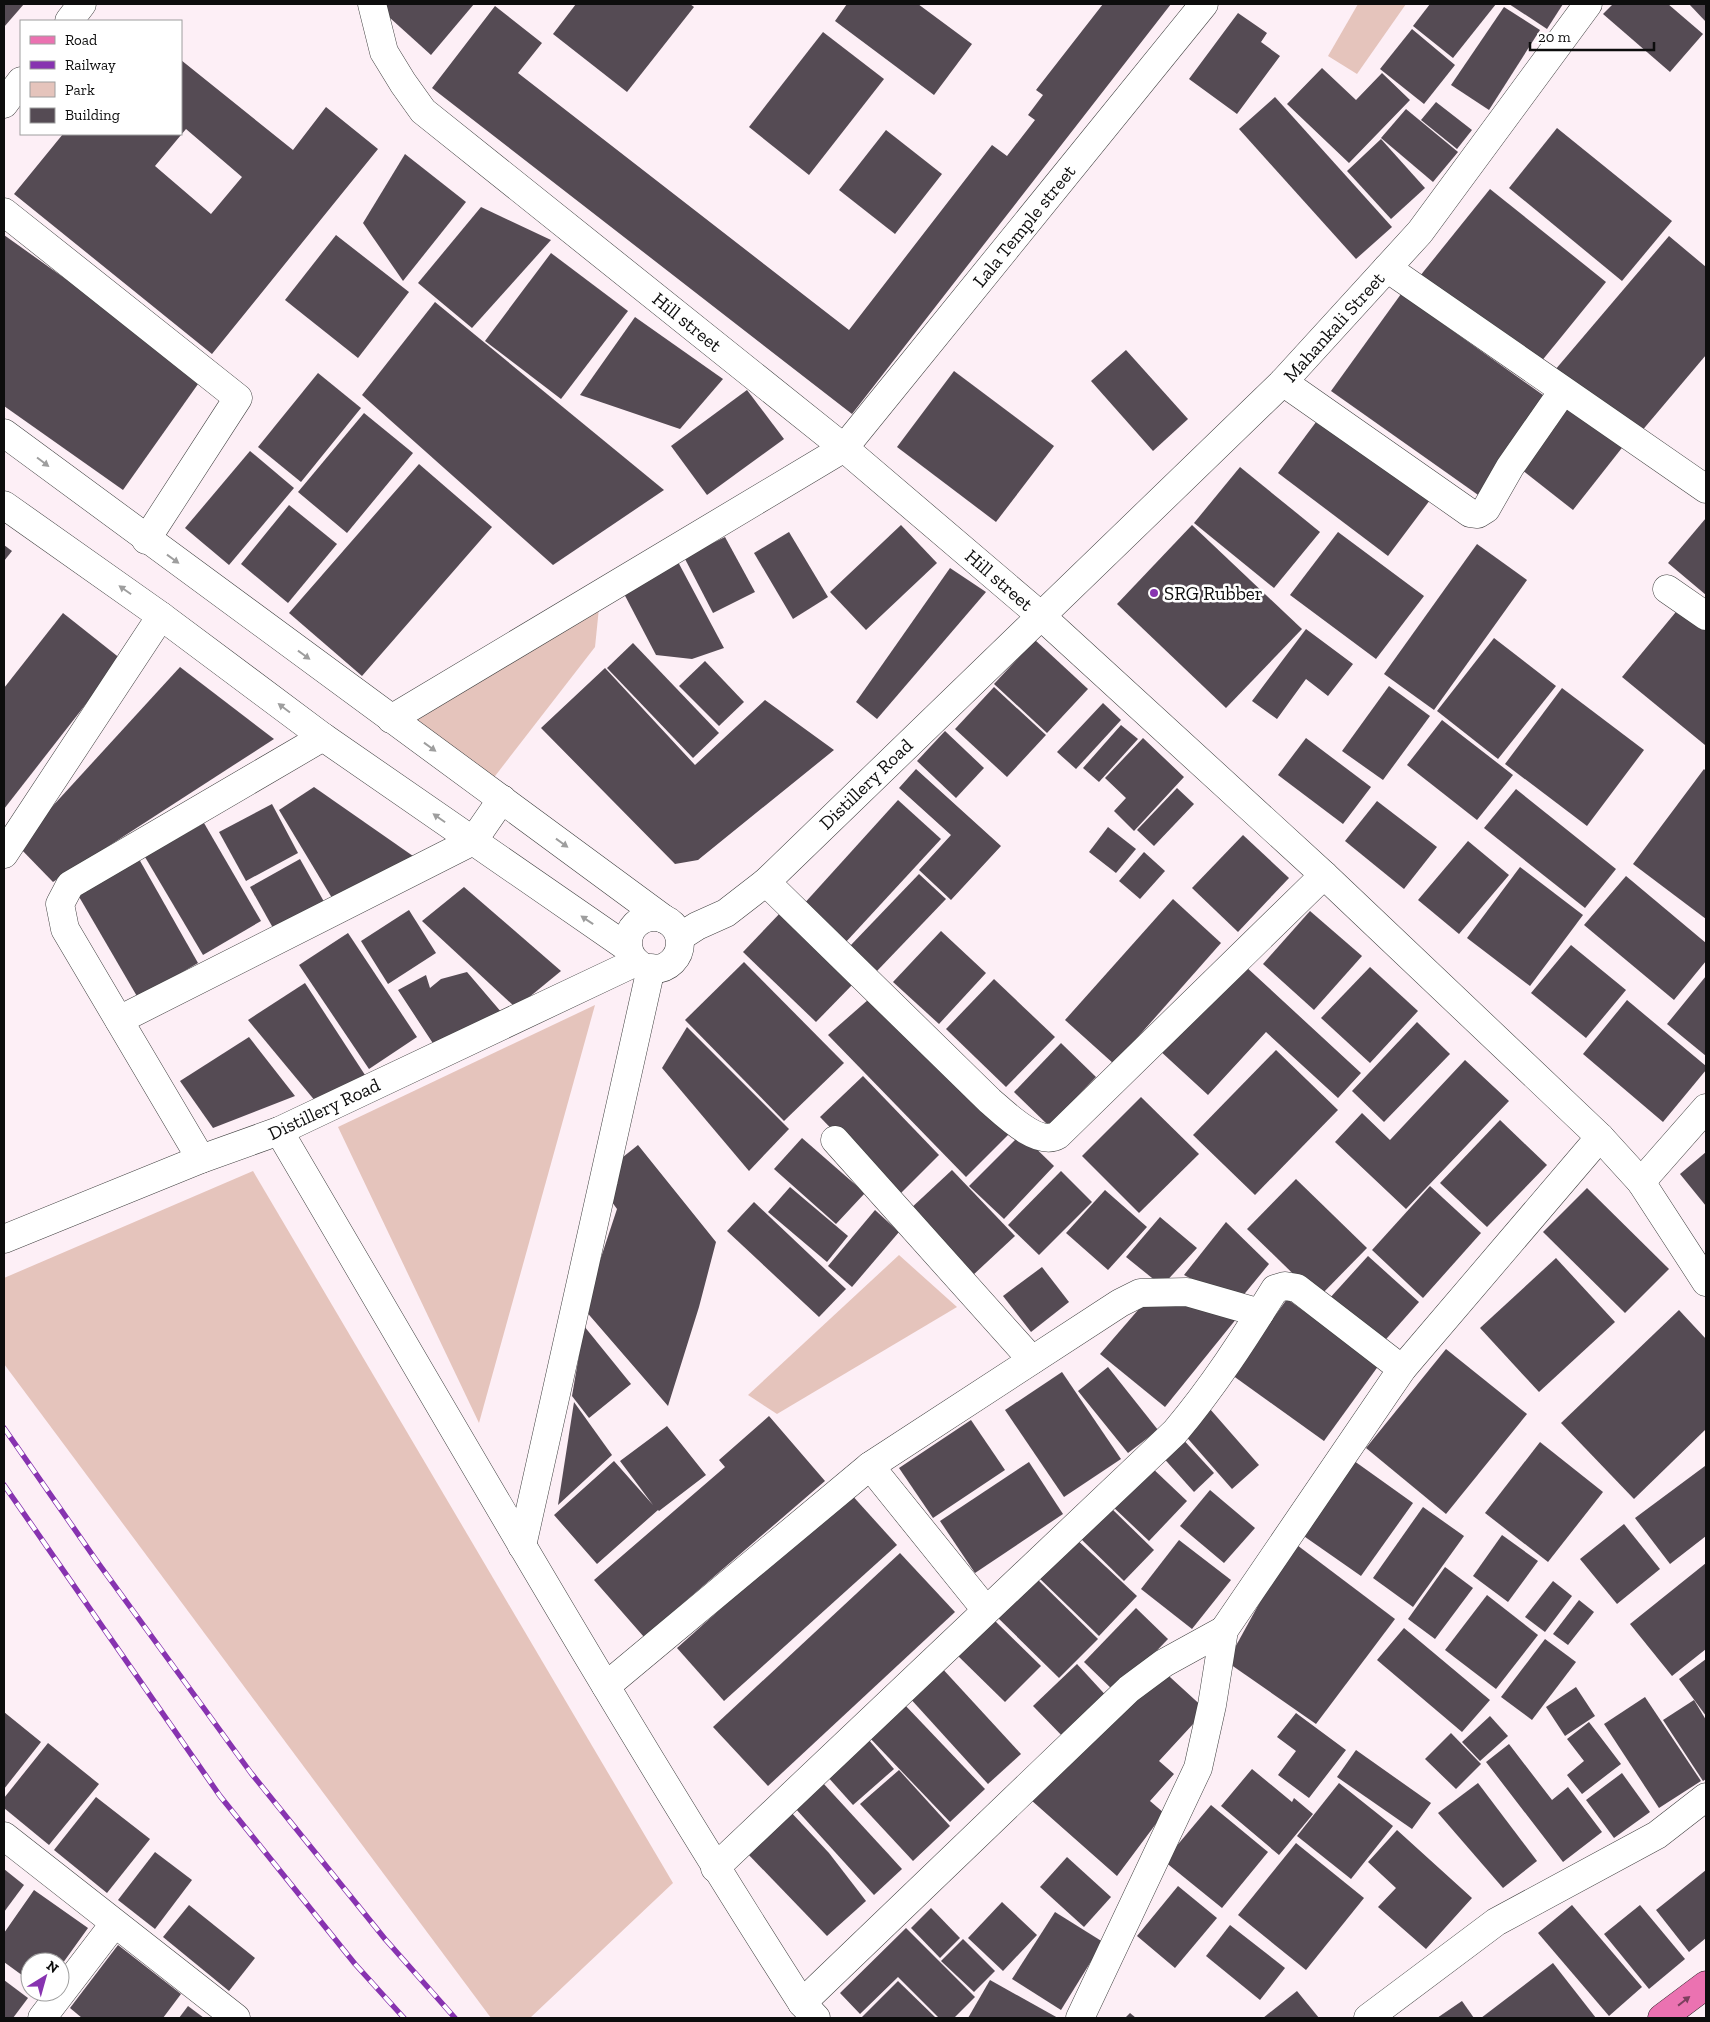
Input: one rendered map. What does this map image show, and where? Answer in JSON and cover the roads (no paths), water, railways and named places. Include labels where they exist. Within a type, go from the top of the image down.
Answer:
[{"type":"main road","points":[[1662,2018],[1706,1984]]},
{"type":"street","points":[[70,20],[82,4]]},
{"type":"street","name":"Hill street","points":[[372,4],[384,52],[423,111],[844,448],[1040,615],[1324,875],[1600,1137],[1640,1182],[1706,1282]]},
{"type":"street","name":"Lala Temple street","points":[[844,448],[1204,4]]},
{"type":"street","name":"Mahankali Street","points":[[1040,615],[1283,382],[1420,232],[1588,4]]},
{"type":"street","points":[[4,104],[20,82]]},
{"type":"street","points":[[4,212],[238,398],[146,540]]},
{"type":"street","points":[[1387,268],[1706,489]]},
{"type":"street","points":[[1283,382],[1470,513],[1478,514],[1486,509],[1510,467],[1562,391]]},
{"type":"street","points":[[4,433],[146,540],[502,799],[672,928]]},
{"type":"street","points":[[391,719],[844,448]]},
{"type":"street","points":[[4,505],[161,616],[323,737],[638,959],[522,1546]]},
{"type":"street","points":[[1667,589],[1706,616]]},
{"type":"street","name":"Distillery Road","points":[[672,928],[680,946],[673,960],[659,968],[638,959],[627,940],[634,924],[648,917],[672,928],[726,912],[766,882],[1040,615]]},
{"type":"street","points":[[4,854],[161,616]]},
{"type":"street","points":[[201,1159],[65,929],[60,904],[70,885],[323,737]]},
{"type":"street","points":[[119,1020],[473,841],[502,799]]},
{"type":"street","points":[[766,882],[990,1101],[1012,1120],[1030,1132],[1044,1138],[1052,1138],[1058,1135],[1324,875]]},
{"type":"street","name":"Distillery Road","points":[[4,1238],[201,1159],[279,1131],[638,959]]},
{"type":"street","points":[[1640,1182],[1706,1108]]},
{"type":"street","points":[[279,1131],[522,1546],[715,1868],[809,2010],[1129,1689],[1164,1663],[1224,1630]]},
{"type":"street","points":[[1080,2018],[1198,1768],[1212,1704],[1224,1630],[1402,1369],[1600,1137]]},
{"type":"street","points":[[836,1140],[1032,1360]]},
{"type":"street","points":[[715,1868],[1175,1432],[1203,1399],[1275,1290],[1285,1286],[1297,1288],[1402,1369]]},
{"type":"street","points":[[606,1686],[870,1466],[1120,1303],[1140,1293],[1187,1292],[1260,1314]]},
{"type":"street","points":[[870,1466],[986,1610]]},
{"type":"street","points":[[1368,2018],[1496,1922],[1657,1835],[1706,1797]]},
{"type":"street","points":[[4,1836],[236,2018]]},
{"type":"street","points":[[42,2018],[114,1924]]},
{"type":"railway","points":[[4,1428],[96,1560],[251,1773],[385,1939],[455,2018]]},
{"type":"railway","points":[[4,1485],[220,1796],[355,1964],[404,2018]]},
{"type":"place","name":"SRG Rubber","points":[[1154,593]]}]
